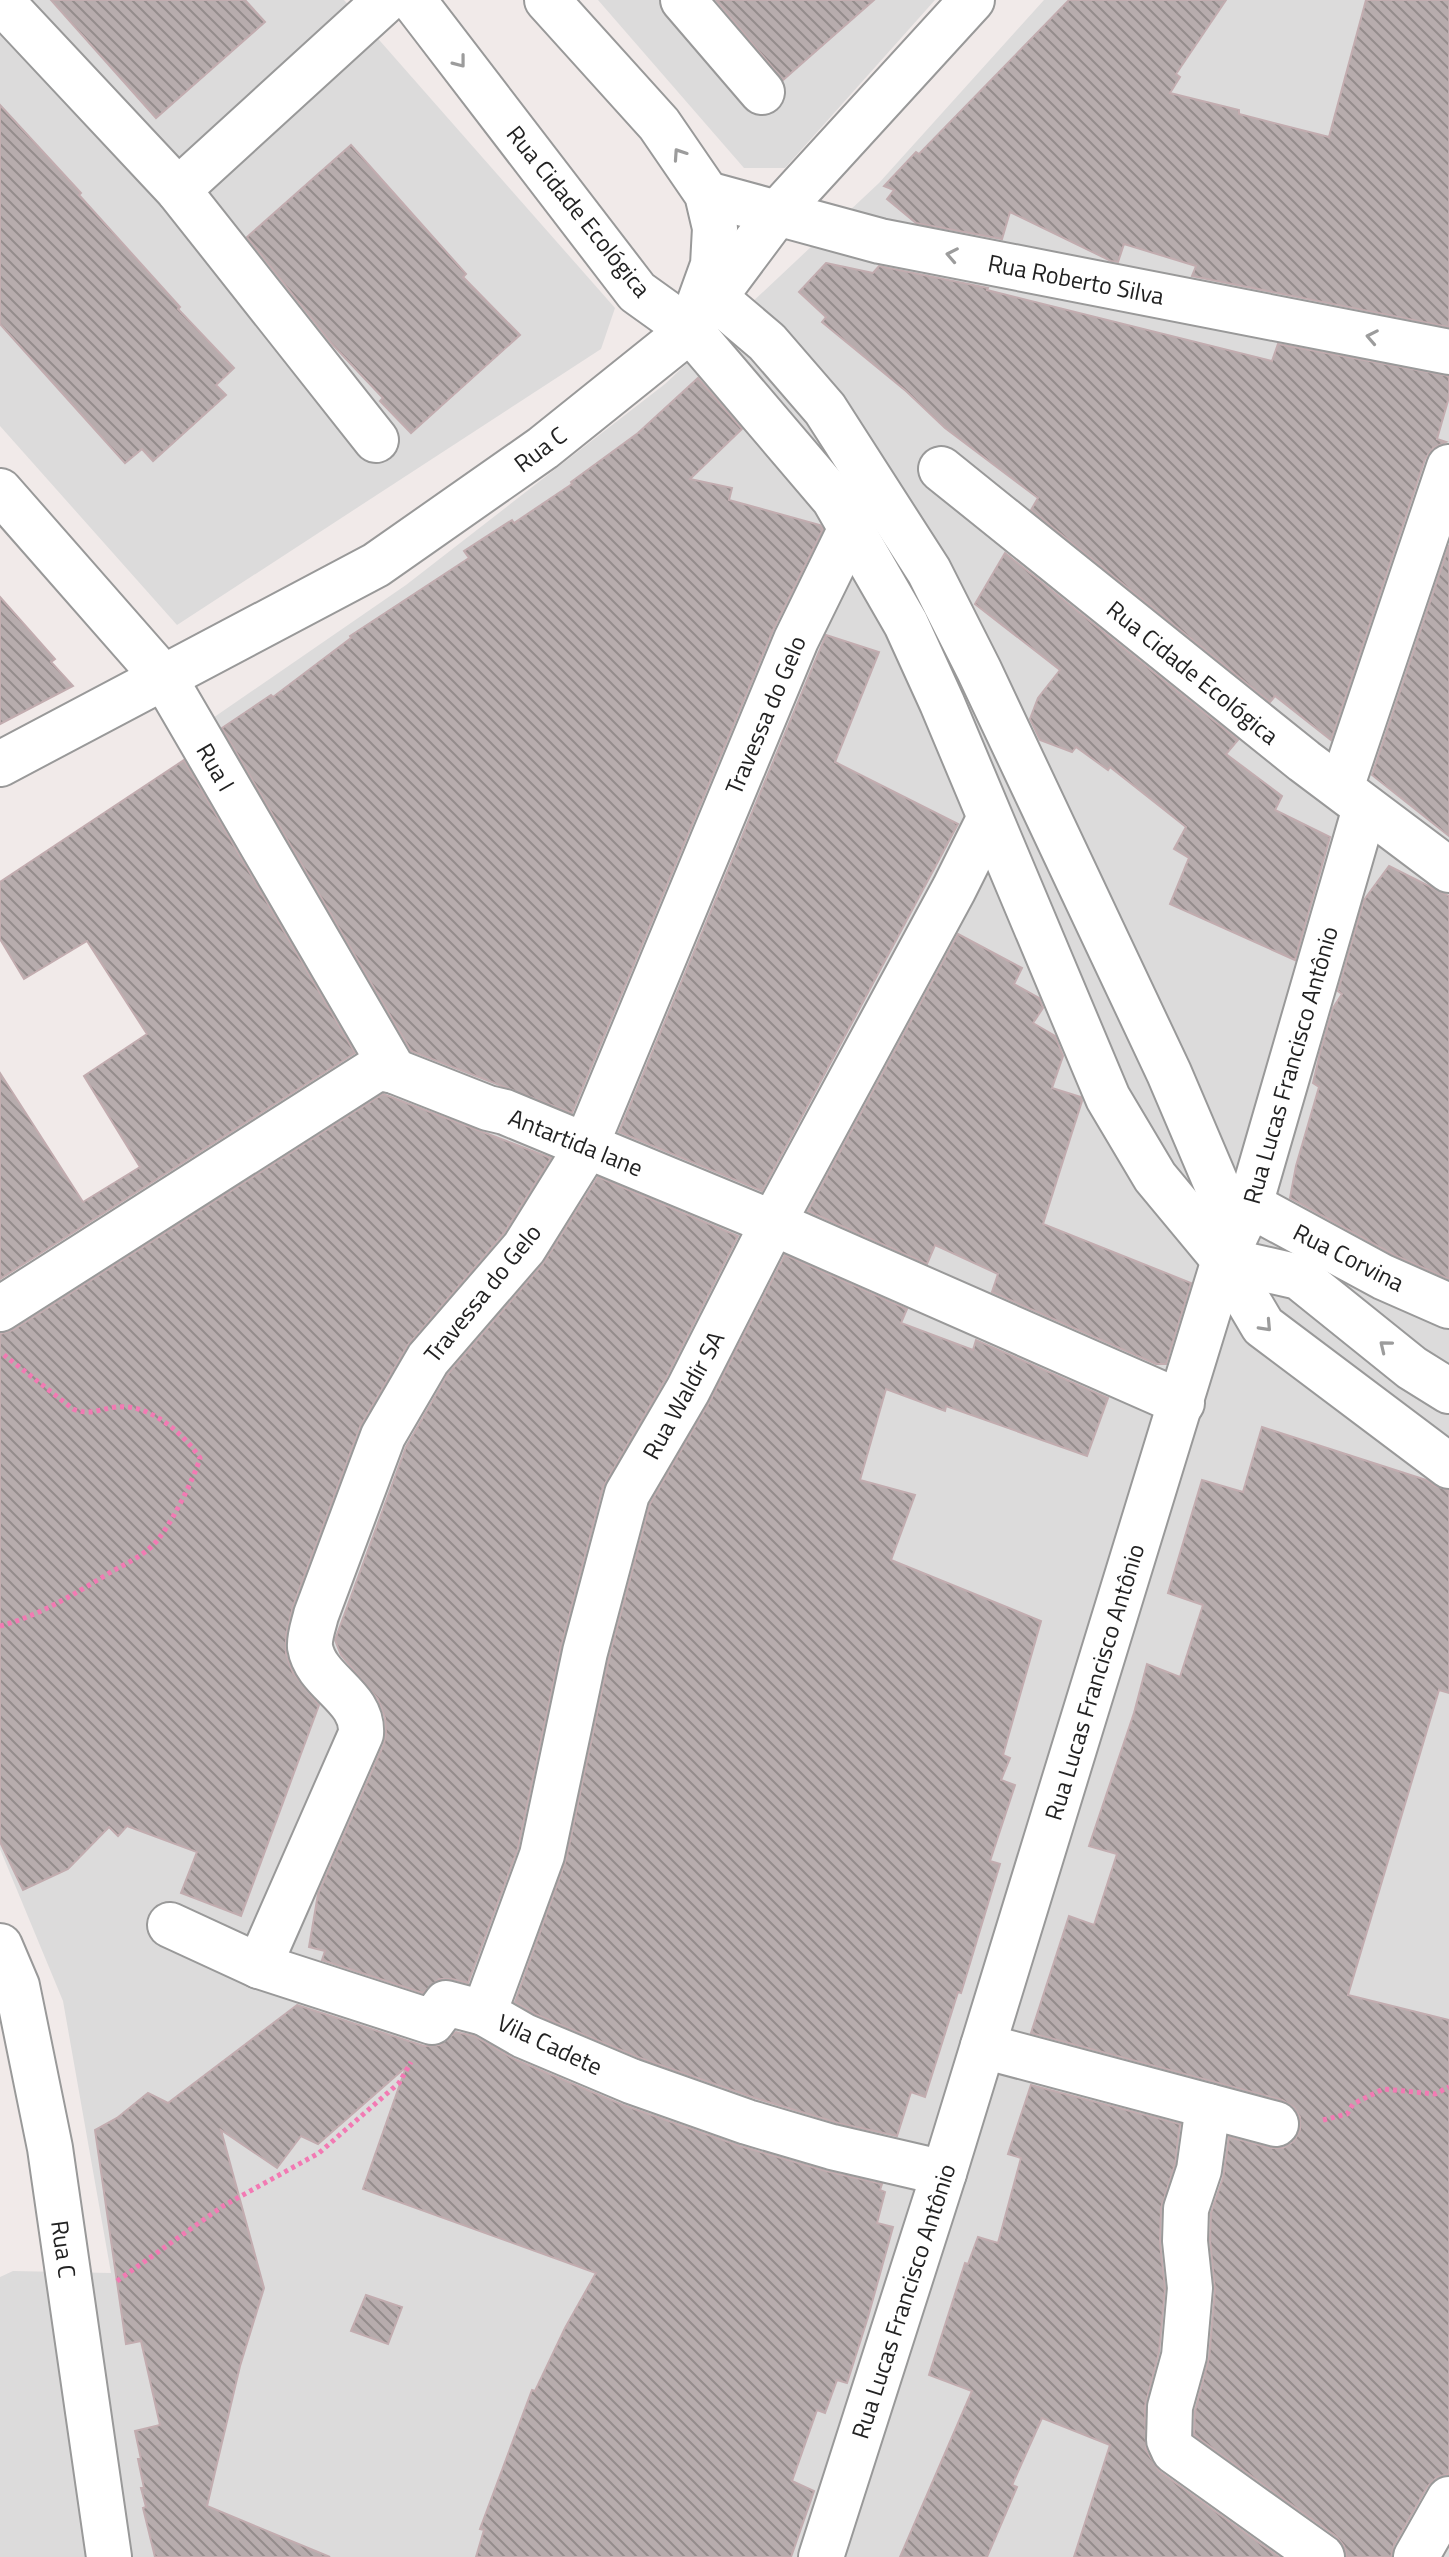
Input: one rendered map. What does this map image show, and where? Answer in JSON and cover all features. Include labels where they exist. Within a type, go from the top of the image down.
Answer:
[{"type":"street","points":[[0,0],[178,190],[376,440]]},
{"type":"street","points":[[178,190],[386,0]]},
{"type":"street","name":"Rua Cidade Ecológica","points":[[413,0],[637,292],[702,313]]},
{"type":"street","points":[[547,0],[659,124],[707,194],[715,228],[713,265],[702,313],[834,499],[906,624],[1108,1098],[1155,1177],[1224,1260],[1263,1326],[1449,1466]]},
{"type":"street","points":[[683,0],[762,92]]},
{"type":"street","name":"Rua C","points":[[0,764],[376,565],[543,448],[702,313],[778,212],[972,0]]},
{"type":"street","name":"Rua Roberto Silva","points":[[707,194],[880,241],[1449,352]]},
{"type":"street","points":[[702,313],[767,342],[825,409],[929,571],[979,670],[1169,1073],[1224,1202],[1224,1260]]},
{"type":"street","name":"Rua Lucas Francisco Antônio","points":[[821,2557],[944,2173],[1224,1260],[1250,1205],[1353,798],[1449,467]]},
{"type":"street","name":"Rua Cidade Ecológica","points":[[941,469],[1353,798],[1449,870]]},
{"type":"street","name":"Rua I","points":[[0,491],[165,679],[394,1071]]},
{"type":"street","name":"Travessa do Gelo","points":[[259,1966],[361,1734],[360,1716],[320,1668],[309,1644],[316,1615],[383,1436],[428,1359],[524,1248],[585,1147],[796,640],[851,528]]},
{"type":"street","name":"Rua Waldir SA","points":[[484,2013],[542,1855],[585,1652],[627,1494],[688,1390],[773,1223],[989,819]]},
{"type":"street","points":[[0,1309],[336,1093],[378,1068],[394,1071]]},
{"type":"street","name":"Antartida lane","points":[[394,1071],[505,1112],[773,1223],[1182,1403]]},
{"type":"street","name":"Rua Corvina","points":[[1250,1205],[1383,1277],[1449,1306]]},
{"type":"street","points":[[1224,1260],[1299,1277],[1412,1368],[1449,1391]]},
{"type":"street","points":[[170,1925],[259,1966],[432,2022]]},
{"type":"street","name":"Rua C","points":[[0,1946],[17,1986],[37,2079],[109,2557]]},
{"type":"street","name":"Vila Cadete","points":[[432,2022],[446,2003],[484,2013],[524,2036],[631,2081],[733,2117],[832,2147],[944,2173]]},
{"type":"street","points":[[983,2046],[1276,2124]]},
{"type":"street","points":[[1208,2106],[1199,2170],[1186,2209],[1185,2241],[1190,2288],[1184,2356],[1170,2407],[1169,2440],[1174,2451],[1322,2557]]},
{"type":"street","points":[[1416,2557],[1449,2499]]},
{"type":"path","points":[[0,1352],[73,1409],[93,1413],[117,1407],[135,1407],[151,1414],[188,1441],[200,1458],[195,1475],[155,1544],[71,1596],[0,1626]]},
{"type":"path","points":[[73,2311],[223,2206],[319,2153],[399,2083],[432,2022]]},
{"type":"path","points":[[1276,2124],[1342,2116],[1353,2104],[1383,2089],[1435,2094],[1449,2087]]},
{"type":"shaded area","points":[[0,0],[344,0],[615,308],[601,349],[177,625],[0,426]]},
{"type":"shaded area","points":[[598,0],[935,0],[785,168],[744,168]]},
{"type":"shaded area","points":[[1044,0],[1449,0],[1449,2557],[0,2557],[0,2277],[13,2271],[111,2273],[63,2001],[0,1849],[0,1304],[388,1077],[181,740],[406,585],[665,384],[879,183]]},
{"type":"building","points":[[51,0],[245,0],[265,22],[156,118]]},
{"type":"building","points":[[716,0],[874,0],[783,80]]},
{"type":"building","points":[[1069,0],[1226,0],[1176,74],[1180,77],[1170,93],[1329,137],[1366,0],[1449,0],[1449,327],[1192,276],[1196,266],[1124,244],[1118,262],[1111,261],[1010,212],[1002,239],[916,223],[887,199],[894,190],[884,186]]},
{"type":"building","points":[[0,105],[81,193],[79,195],[180,307],[178,309],[234,368],[216,385],[226,395],[153,461],[142,449],[125,463],[0,324]]},
{"type":"building","points":[[351,145],[466,274],[463,277],[520,335],[411,433],[332,344],[247,237]]},
{"type":"building","points":[[826,263],[873,273],[879,266],[988,288],[1272,361],[1278,344],[1449,376],[1449,397],[1437,439],[1446,442],[1433,448],[1425,459],[1331,740],[1275,696],[1270,702],[1031,510],[1038,498],[945,428],[906,391],[822,322],[826,317],[799,292]]},
{"type":"building","points":[[698,378],[742,429],[690,479],[732,488],[729,500],[820,525],[823,529],[773,630],[572,1113],[411,1051],[222,728],[271,695],[273,697],[350,636],[469,558],[464,551],[512,520],[514,523],[572,484],[638,433]]},
{"type":"building","points":[[1449,545],[1449,836],[1372,775]]},
{"type":"building","points":[[1005,553],[1238,740],[1226,754],[1282,796],[1275,810],[1330,837],[1295,960],[1170,904],[1189,858],[1174,849],[1186,827],[1110,767],[1108,770],[1076,747],[1072,752],[1040,740],[1030,719],[1038,698],[1060,670],[975,604]]},
{"type":"building","points":[[0,597],[55,659],[51,662],[73,686],[0,724]]},
{"type":"building","points":[[826,635],[879,652],[835,762],[958,824],[762,1191],[619,1132]]},
{"type":"building","points":[[184,760],[355,1053],[0,1279],[0,1073],[83,1202],[140,1167],[84,1076],[147,1034],[87,941],[24,979],[0,939],[0,882]]},
{"type":"building","points":[[1389,866],[1449,896],[1449,1279],[1394,1255],[1290,1198],[1319,1087],[1313,1083],[1320,1053],[1333,1008],[1342,994],[1338,991],[1364,900]]},
{"type":"building","points":[[958,934],[1022,968],[1014,984],[1039,998],[1043,1008],[1033,1023],[1055,1036],[1063,1056],[1052,1088],[1081,1097],[1043,1224],[1191,1283],[1166,1364],[1156,1364],[992,1292],[998,1274],[935,1245],[927,1264],[808,1211]]},
{"type":"building","points":[[383,1094],[551,1158],[504,1233],[407,1346],[360,1427],[293,1606],[286,1635],[286,1654],[293,1673],[319,1705],[241,1916],[181,1893],[197,1852],[127,1826],[118,1836],[109,1827],[68,1869],[23,1890],[0,1842],[0,1334],[13,1330]]},
{"type":"building","points":[[598,1177],[738,1236],[666,1378],[603,1487],[561,1647],[518,1848],[468,1983],[439,1979],[423,1993],[322,1960],[325,1951],[309,1947],[318,1894],[384,1744],[386,1733],[385,1718],[378,1699],[341,1655],[335,1640],[406,1447],[448,1374],[543,1264]]},
{"type":"building","points":[[785,1255],[907,1309],[901,1323],[973,1350],[976,1340],[1108,1398],[1087,1456],[946,1406],[945,1411],[886,1389],[860,1480],[915,1495],[891,1560],[1041,1621],[1003,1755],[1010,1758],[1001,1780],[1015,1785],[990,1861],[1000,1864],[961,1993],[958,1992],[925,2097],[911,2092],[897,2136],[838,2123],[755,2098],[640,2058],[535,2014],[515,2002],[566,1860],[609,1658],[650,1504],[710,1401]]},
{"type":"building","points":[[1262,1427],[1449,1490],[1449,1693],[1439,1690],[1348,1995],[1449,2020],[1449,2474],[1437,2477],[1427,2487],[1394,2545],[1391,2557],[1347,2557],[1337,2537],[1194,2435],[1195,2411],[1209,2358],[1215,2290],[1211,2213],[1223,2178],[1229,2137],[1270,2148],[1283,2148],[1294,2141],[1300,2130],[1300,2117],[1294,2107],[1282,2100],[1031,2033],[1069,1916],[1094,1925],[1117,1854],[1089,1846],[1134,1713],[1147,1664],[1180,1677],[1203,1605],[1168,1593],[1202,1480],[1243,1492]]},
{"type":"building","points":[[297,2005],[424,2046],[440,2045],[456,2032],[474,2036],[514,2059],[623,2105],[740,2146],[882,2184],[880,2190],[885,2192],[877,2223],[893,2227],[847,2383],[837,2380],[825,2413],[817,2410],[792,2481],[814,2491],[791,2557],[476,2557],[484,2530],[480,2529],[532,2390],[535,2391],[596,2273],[363,2189],[406,2067],[318,2144],[301,2136],[277,2168],[221,2130],[264,2288],[240,2366],[207,2506],[330,2557],[155,2557],[143,2508],[146,2507],[135,2431],[160,2425],[141,2341],[126,2344],[95,2130],[117,2118],[148,2093],[168,2103]]},
{"type":"building","points":[[1031,2085],[1180,2124],[1175,2164],[1161,2208],[1160,2243],[1165,2288],[1159,2352],[1145,2406],[1146,2450],[1159,2471],[1279,2557],[1074,2557],[1110,2445],[1042,2418],[1012,2485],[1017,2487],[987,2557],[900,2557],[972,2391],[929,2375],[965,2263],[968,2264],[978,2237],[998,2243],[1021,2158],[1008,2154]]},
{"type":"building","points":[[366,2295],[402,2307],[388,2344],[351,2331]]}]
